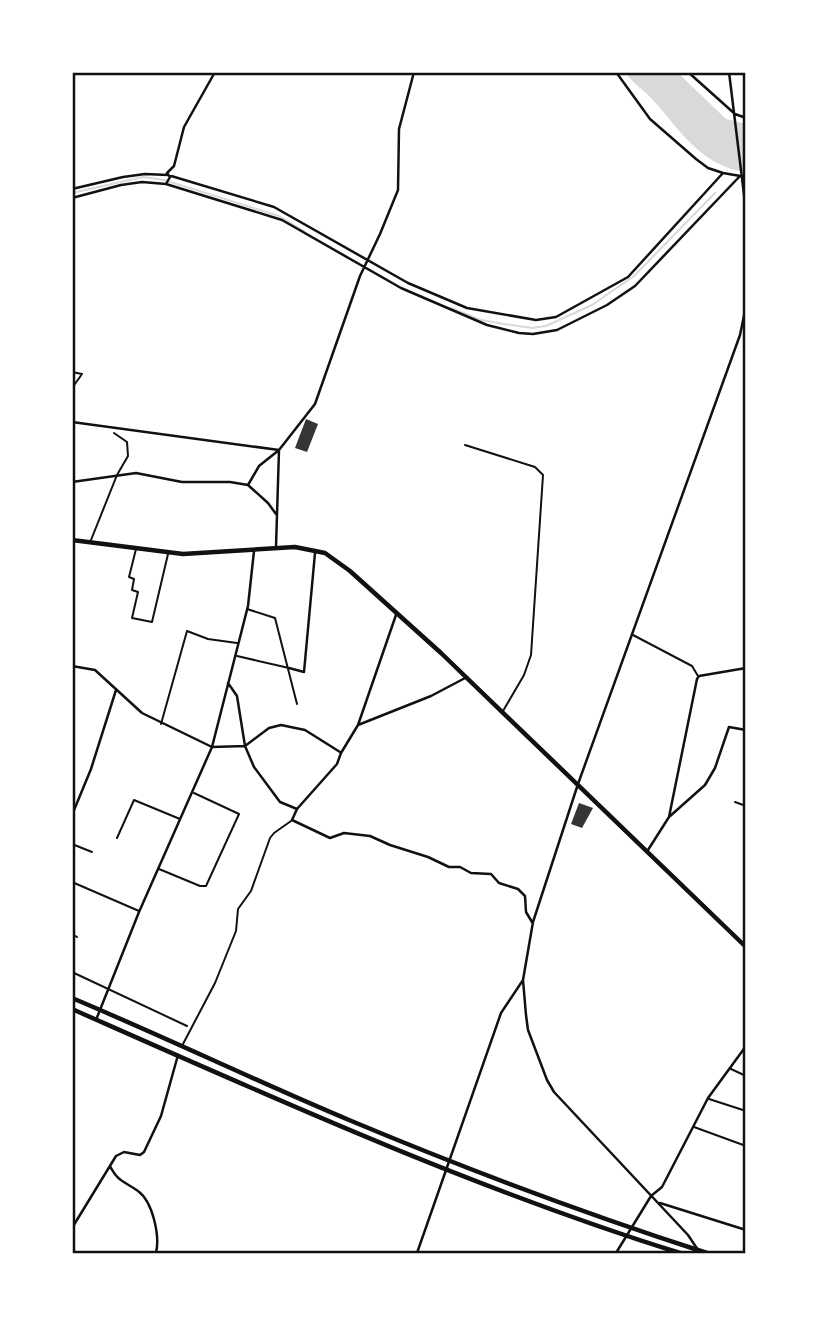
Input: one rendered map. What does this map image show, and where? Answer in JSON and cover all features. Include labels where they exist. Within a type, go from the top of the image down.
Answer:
[{"type":"main road","points":[[72,540],[168,553],[204,554],[276,547],[315,550],[342,564],[467,677],[746,947]]},
{"type":"main road","points":[[72,998],[449,1161],[680,1253]]},
{"type":"main road","points":[[72,1009],[446,1169],[628,1232],[707,1253]]},
{"type":"main road","points":[[267,1094],[271,1085]]},
{"type":"street","points":[[168,179],[184,127],[215,72]]},
{"type":"street","points":[[248,485],[259,466],[279,450],[315,404],[367,259],[398,190],[399,129],[414,72]]},
{"type":"street","points":[[616,72],[650,119],[696,159],[708,168],[746,177]]},
{"type":"street","points":[[688,72],[735,116],[746,118]]},
{"type":"street","points":[[729,72],[746,211]]},
{"type":"street","points":[[72,189],[122,177],[168,179],[274,208],[408,283],[477,311],[536,320],[556,317],[628,277],[723,173]]},
{"type":"street","points":[[72,198],[121,185],[168,179],[271,215],[401,288],[486,325],[519,333],[549,332],[607,305],[635,286],[740,176]]},
{"type":"street","points":[[271,215],[274,208]]},
{"type":"street","points":[[697,1252],[688,1235],[554,1092],[528,1030],[523,980],[533,922],[578,784],[740,335],[746,306]]},
{"type":"street","points":[[72,422],[279,450]]},
{"type":"street","points":[[276,547],[279,450]]},
{"type":"street","points":[[72,482],[136,473],[182,482],[230,482],[248,485],[276,514]]},
{"type":"street","points":[[96,1020],[139,912],[212,747],[247,609],[254,549]]},
{"type":"street","points":[[289,668],[304,672],[315,550]]},
{"type":"street","points":[[397,612],[358,725],[331,773],[321,779],[297,809],[292,820],[330,838],[344,833],[370,836],[449,867],[460,867],[471,873],[491,874],[499,883],[518,889],[525,896],[526,912],[533,922]]},
{"type":"street","points":[[72,666],[95,670],[132,706],[161,724],[180,730],[212,747],[245,746],[269,728],[287,726],[305,730],[341,753]]},
{"type":"street","points":[[669,817],[699,676],[746,668]]},
{"type":"street","points":[[358,725],[431,696],[467,677]]},
{"type":"street","points":[[228,683],[237,696],[245,746],[254,767],[280,802],[297,809]]},
{"type":"street","points":[[72,815],[91,769],[116,688]]},
{"type":"street","points":[[647,852],[669,817],[705,785],[715,768],[729,727],[746,730]]},
{"type":"street","points":[[417,1253],[501,1013],[523,980]]},
{"type":"street","points":[[616,1253],[651,1196],[662,1187],[708,1098],[746,1046]]},
{"type":"street","points":[[72,1228],[116,1156],[124,1152],[140,1155],[144,1152],[161,1116],[178,1055]]},
{"type":"street","points":[[110,1166],[118,1180],[139,1192],[147,1201],[157,1238],[156,1253]]},
{"type":"street","points":[[657,1202],[746,1230]]},
{"type":"lane","points":[[72,372],[82,374],[72,388]]},
{"type":"lane","points":[[90,542],[117,475],[128,456],[127,442],[114,433]]},
{"type":"lane","points":[[465,445],[535,467],[543,475],[531,655],[524,675],[502,712]]},
{"type":"lane","points":[[136,548],[129,577],[134,579],[132,590],[138,592],[132,618],[152,622],[168,553]]},
{"type":"lane","points":[[247,609],[275,618],[297,704]]},
{"type":"lane","points":[[161,724],[187,631],[208,639],[239,644]]},
{"type":"lane","points":[[632,635],[692,666],[699,676]]},
{"type":"lane","points":[[236,656],[289,668]]},
{"type":"lane","points":[[158,868],[205,886],[239,814],[192,793]]},
{"type":"lane","points":[[117,838],[134,800],[181,819]]},
{"type":"lane","points":[[735,802],[746,806]]},
{"type":"lane","points":[[182,1046],[232,942],[238,909],[251,891],[270,838],[292,820]]},
{"type":"lane","points":[[72,844],[92,852]]},
{"type":"lane","points":[[72,882],[139,912]]},
{"type":"lane","points":[[72,934],[77,937]]},
{"type":"lane","points":[[72,972],[187,1026]]},
{"type":"lane","points":[[730,1068],[746,1076]]},
{"type":"lane","points":[[708,1098],[746,1111]]},
{"type":"lane","points":[[693,1126],[746,1146]]},
{"type":"shaded area","points":[[625,72],[677,72],[726,119],[746,124],[746,172],[730,169],[704,155]]},
{"type":"building","points":[[306,419],[318,424],[307,452],[295,448]]},
{"type":"building","points":[[579,803],[593,808],[582,828],[571,824]]},
{"type":"waterway","points":[[72,193],[143,177],[164,180],[279,216],[304,231]]},
{"type":"waterway","points":[[451,308],[481,320],[532,328],[546,326],[592,305],[634,276],[715,193]]}]
